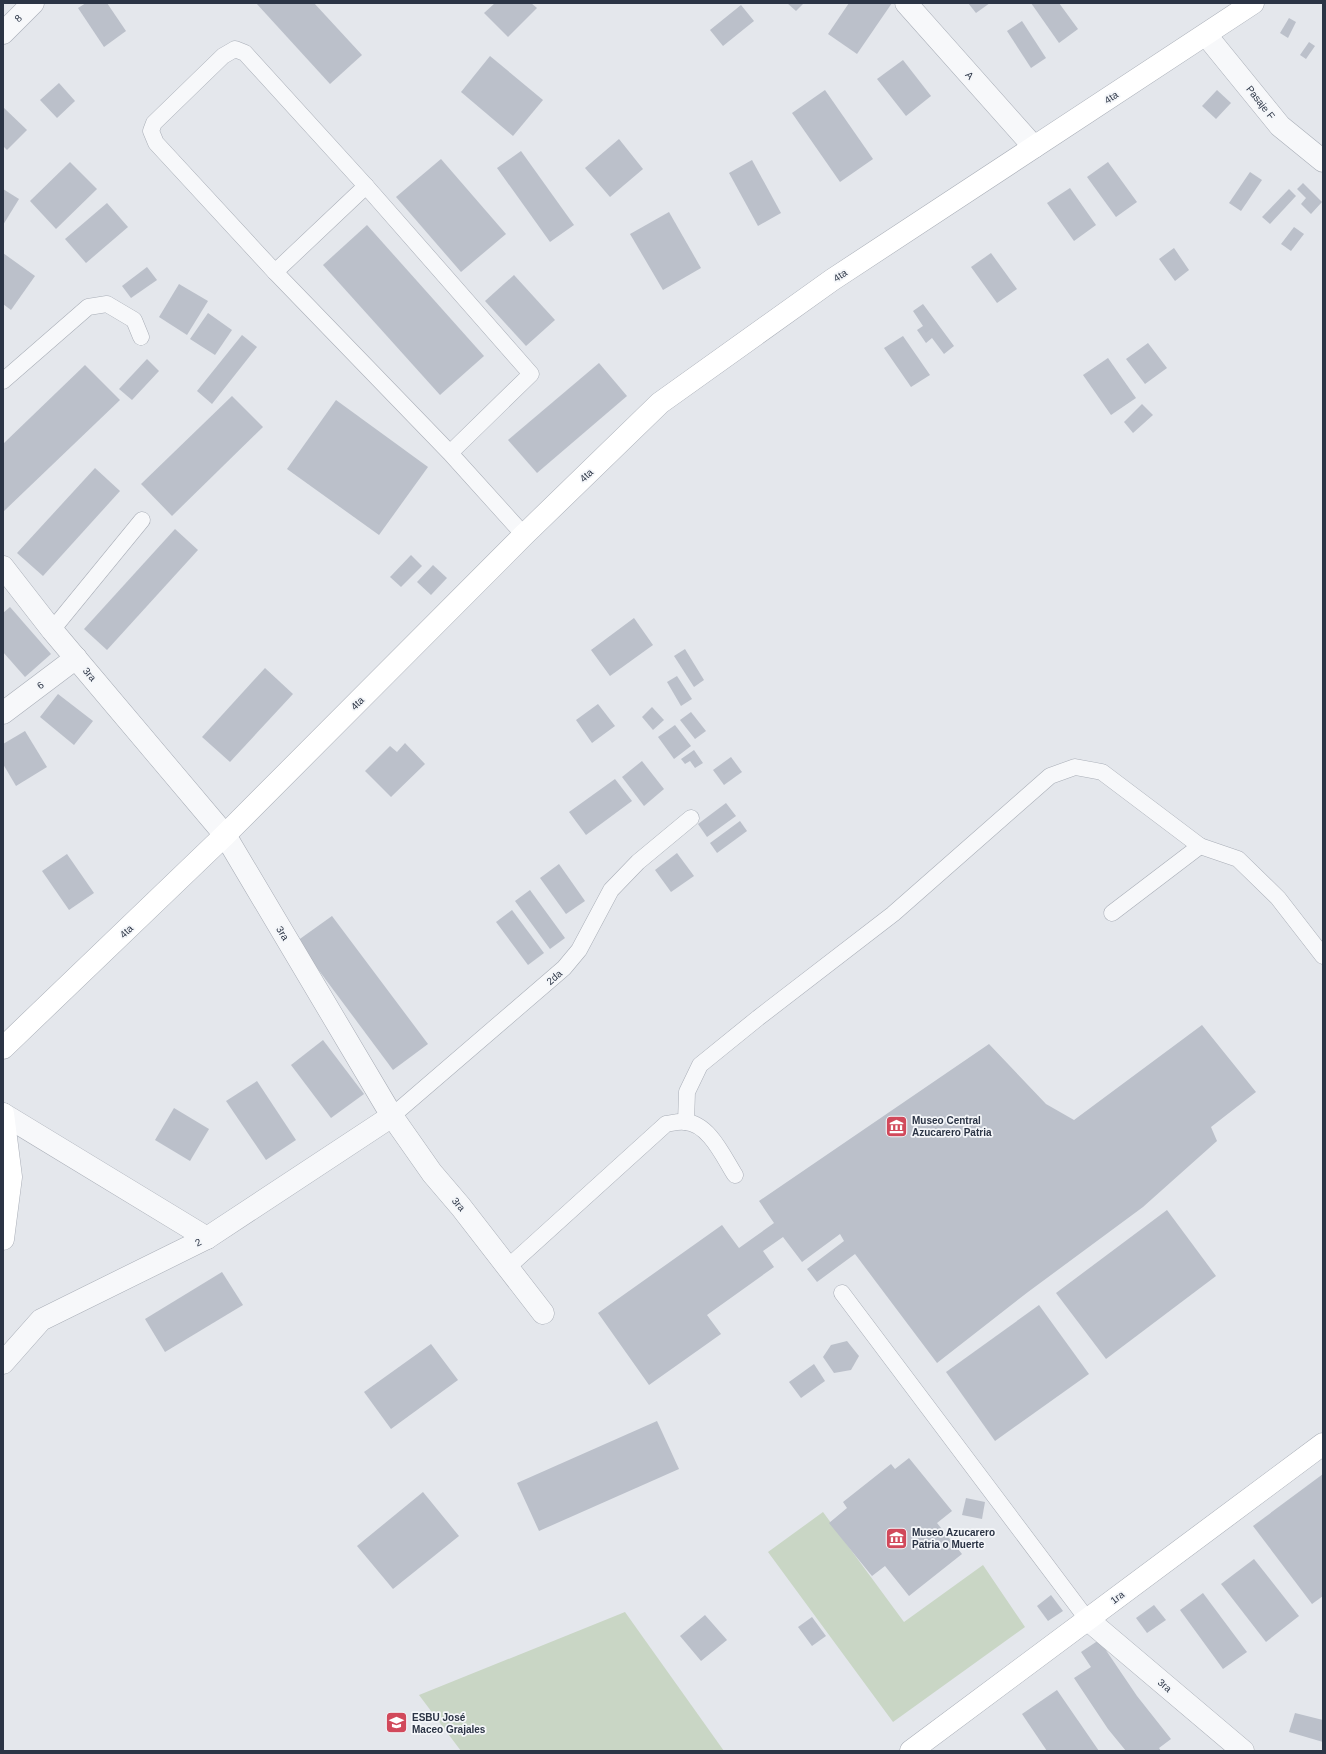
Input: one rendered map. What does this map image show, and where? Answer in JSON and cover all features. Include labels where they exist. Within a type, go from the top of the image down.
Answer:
[{"type":"street","name":"8","points":[[3,33],[33,3]]},
{"type":"street","name":"A","points":[[906,3],[1034,147]]},
{"type":"street","name":"4ta","points":[[3,1048],[226,835],[524,535],[660,403],[832,280],[1253,3]]},
{"type":"street","name":"Pasaje F","points":[[1206,35],[1280,126],[1323,161]]},
{"type":"street","name":"3ra","points":[[3,567],[52,630],[226,835],[392,1116],[432,1173],[461,1207],[543,1313]]},
{"type":"street","name":"6","points":[[3,713],[76,658]]},
{"type":"street","points":[[3,1114],[207,1238]]},
{"type":"street","points":[[3,1114],[11,1176],[3,1239]]},
{"type":"street","name":"2","points":[[3,1363],[41,1320],[207,1238],[392,1116]]},
{"type":"street","name":"1ra","points":[[911,1751],[1323,1444]]},
{"type":"street","name":"3ra","points":[[1087,1619],[1243,1751]]},
{"type":"lane","points":[[450,453],[531,374],[366,186],[246,53],[235,49],[223,56],[154,123],[152,131],[156,143],[275,272],[450,453],[524,535]]},
{"type":"lane","points":[[275,272],[366,186]]},
{"type":"lane","points":[[3,381],[88,307],[107,304],[134,320],[141,337]]},
{"type":"lane","points":[[52,630],[142,520]]},
{"type":"lane","points":[[686,1122],[687,1092],[700,1065],[758,1018],[893,914],[1050,776],[1075,767],[1102,772],[1200,846],[1238,859],[1278,898],[1323,956]]},
{"type":"lane","name":"2da","points":[[392,1116],[564,968],[579,950],[611,890],[638,862],[691,818]]},
{"type":"lane","points":[[1112,913],[1200,846]]},
{"type":"lane","points":[[507,1268],[666,1124],[686,1122],[700,1127],[713,1139],[735,1175]]},
{"type":"lane","points":[[842,1293],[1087,1619]]},
{"type":"green space","points":[[823,1512],[904,1622],[983,1565],[1025,1627],[893,1722],[768,1552]]},
{"type":"green space","points":[[625,1612],[724,1751],[461,1751],[419,1695]]},
{"type":"building","points":[[86,3],[107,3],[126,31],[104,47],[78,8]]},
{"type":"building","points":[[256,3],[314,3],[362,55],[330,84]]},
{"type":"building","points":[[495,3],[531,3],[537,8],[508,37],[484,13]]},
{"type":"building","points":[[787,3],[804,3],[796,11]]},
{"type":"building","points":[[849,3],[892,3],[857,54],[828,34]]},
{"type":"building","points":[[968,3],[990,3],[976,13]]},
{"type":"building","points":[[1031,3],[1059,3],[1078,29],[1059,43]]},
{"type":"building","points":[[741,5],[754,21],[723,46],[710,30]]},
{"type":"building","points":[[1289,18],[1296,22],[1288,38],[1280,33]]},
{"type":"building","points":[[1022,21],[1046,58],[1031,68],[1007,31]]},
{"type":"building","points":[[1309,42],[1315,46],[1306,59],[1300,55]]},
{"type":"building","points":[[490,56],[543,100],[513,136],[461,92]]},
{"type":"building","points":[[903,60],[931,96],[906,116],[877,79]]},
{"type":"building","points":[[59,83],[75,101],[57,118],[40,100]]},
{"type":"building","points":[[825,90],[873,159],[840,182],[792,113]]},
{"type":"building","points":[[1217,90],[1231,103],[1216,119],[1202,106]]},
{"type":"building","points":[[3,107],[27,130],[7,150],[3,146]]},
{"type":"building","points":[[619,139],[643,169],[610,197],[585,168]]},
{"type":"building","points":[[521,151],[574,225],[550,242],[497,168]]},
{"type":"building","points":[[441,159],[506,234],[461,272],[396,197]]},
{"type":"building","points":[[752,160],[781,213],[758,226],[729,173]]},
{"type":"building","points":[[70,162],[97,189],[56,229],[30,201]]},
{"type":"building","points":[[1108,162],[1137,202],[1116,217],[1087,177]]},
{"type":"building","points":[[1250,172],[1262,180],[1241,211],[1229,203]]},
{"type":"building","points":[[1303,183],[1322,202],[1311,214],[1301,204],[1306,198],[1297,189]]},
{"type":"building","points":[[1070,188],[1096,225],[1074,241],[1047,203]]},
{"type":"building","points":[[3,189],[19,199],[3,225]]},
{"type":"building","points":[[1289,189],[1296,196],[1270,224],[1262,217]]},
{"type":"building","points":[[107,203],[128,227],[86,263],[65,239]]},
{"type":"building","points":[[669,212],[701,268],[663,290],[630,234]]},
{"type":"building","points":[[367,225],[484,356],[440,395],[323,265]]},
{"type":"building","points":[[1294,227],[1304,234],[1291,251],[1281,244]]},
{"type":"building","points":[[1174,248],[1189,270],[1175,281],[1159,259]]},
{"type":"building","points":[[3,253],[35,276],[11,310],[3,304]]},
{"type":"building","points":[[991,253],[1017,289],[997,303],[971,267]]},
{"type":"building","points":[[147,267],[157,280],[131,298],[122,286]]},
{"type":"building","points":[[514,275],[555,320],[526,346],[485,301]]},
{"type":"building","points":[[179,284],[208,301],[187,335],[159,317]]},
{"type":"building","points":[[923,304],[954,346],[944,354],[932,338],[926,343],[917,330],[923,326],[913,311]]},
{"type":"building","points":[[208,313],[232,330],[215,355],[190,339]]},
{"type":"building","points":[[242,335],[257,347],[212,404],[197,391]]},
{"type":"building","points":[[903,336],[930,375],[911,387],[884,348]]},
{"type":"building","points":[[1148,343],[1167,368],[1145,384],[1126,359]]},
{"type":"building","points":[[1108,358],[1136,398],[1111,415],[1083,375]]},
{"type":"building","points":[[147,359],[159,371],[132,400],[119,389]]},
{"type":"building","points":[[599,363],[627,396],[537,473],[508,440]]},
{"type":"building","points":[[85,365],[120,400],[3,512],[3,444]]},
{"type":"building","points":[[232,396],[263,427],[172,516],[141,484]]},
{"type":"building","points":[[336,400],[428,467],[379,535],[287,469]]},
{"type":"building","points":[[1142,404],[1153,415],[1133,433],[1124,422]]},
{"type":"building","points":[[95,468],[120,491],[43,576],[17,553]]},
{"type":"building","points":[[175,529],[198,550],[107,650],[84,629]]},
{"type":"building","points":[[411,555],[422,566],[401,587],[390,577]]},
{"type":"building","points":[[433,565],[447,578],[431,595],[417,582]]},
{"type":"building","points":[[10,607],[51,654],[25,677],[3,652],[3,613]]},
{"type":"building","points":[[634,618],[653,645],[610,676],[591,650]]},
{"type":"building","points":[[685,649],[704,680],[694,687],[674,656]]},
{"type":"building","points":[[265,668],[293,694],[230,762],[202,737]]},
{"type":"building","points":[[677,676],[692,699],[681,706],[667,682]]},
{"type":"building","points":[[58,694],[93,721],[74,745],[40,717]]},
{"type":"building","points":[[598,704],[615,726],[592,743],[576,720]]},
{"type":"building","points":[[652,707],[664,720],[653,730],[642,717]]},
{"type":"building","points":[[691,712],[706,731],[695,739],[680,720]]},
{"type":"building","points":[[675,725],[691,746],[674,759],[658,737]]},
{"type":"building","points":[[25,731],[47,767],[16,786],[3,764],[3,744]]},
{"type":"building","points":[[405,743],[425,764],[391,797],[365,771],[390,746],[397,752]]},
{"type":"building","points":[[694,750],[703,763],[695,768],[690,761],[685,764],[681,759]]},
{"type":"building","points":[[731,757],[742,772],[724,785],[713,770]]},
{"type":"building","points":[[642,761],[664,789],[644,806],[622,777]]},
{"type":"building","points":[[615,779],[632,801],[586,835],[569,812]]},
{"type":"building","points":[[726,803],[736,816],[707,837],[698,824]]},
{"type":"building","points":[[740,821],[747,831],[717,853],[710,843]]},
{"type":"building","points":[[677,853],[694,876],[671,892],[655,870]]},
{"type":"building","points":[[67,854],[94,893],[69,910],[42,871]]},
{"type":"building","points":[[559,864],[585,901],[566,914],[540,878]]},
{"type":"building","points":[[530,890],[565,938],[550,949],[515,901]]},
{"type":"building","points":[[512,910],[544,953],[528,965],[496,922]]},
{"type":"building","points":[[332,916],[428,1044],[393,1070],[297,941]]},
{"type":"building","points":[[1202,1025],[1256,1092],[1211,1127],[1217,1141],[1143,1207],[1028,1292],[937,1363],[855,1254],[817,1282],[807,1269],[844,1241],[840,1234],[802,1262],[783,1237],[763,1251],[774,1267],[707,1315],[721,1334],[649,1385],[598,1313],[722,1225],[739,1248],[774,1223],[759,1201],[989,1044],[1046,1104],[1074,1120]]},
{"type":"building","points":[[323,1040],[364,1094],[331,1118],[291,1065]]},
{"type":"building","points":[[257,1081],[296,1140],[266,1160],[226,1101]]},
{"type":"building","points":[[174,1108],[209,1129],[190,1161],[155,1140]]},
{"type":"building","points":[[1167,1210],[1216,1276],[1106,1359],[1056,1293]]},
{"type":"building","points":[[222,1272],[243,1305],[165,1352],[145,1319]]},
{"type":"building","points":[[1039,1305],[1089,1374],[995,1441],[946,1372]]},
{"type":"building","points":[[847,1341],[859,1356],[851,1370],[834,1373],[823,1357],[831,1345]]},
{"type":"building","points":[[431,1344],[458,1380],[391,1429],[364,1392]]},
{"type":"building","points":[[814,1364],[825,1381],[801,1398],[789,1382]]},
{"type":"building","points":[[657,1421],[679,1469],[539,1531],[517,1483]]},
{"type":"building","name":"Museo Azucarero Patria o Muerte","points":[[909,1458],[952,1511],[937,1523],[962,1554],[909,1596],[885,1566],[872,1576],[829,1523],[847,1508],[843,1502],[891,1464],[895,1469]]},
{"type":"building","points":[[1323,1474],[1323,1596],[1312,1604],[1253,1526]]},
{"type":"building","points":[[423,1492],[459,1536],[393,1589],[357,1546]]},
{"type":"building","points":[[966,1498],[985,1502],[982,1519],[962,1515]]},
{"type":"building","points":[[1254,1559],[1299,1616],[1266,1642],[1221,1584]]},
{"type":"building","points":[[1203,1593],[1247,1652],[1223,1669],[1180,1610]]},
{"type":"building","points":[[1051,1595],[1063,1611],[1048,1621],[1037,1606]]},
{"type":"building","points":[[1154,1605],[1166,1620],[1147,1633],[1136,1618]]},
{"type":"building","points":[[705,1615],[727,1640],[701,1661],[680,1636]]},
{"type":"building","points":[[812,1617],[826,1636],[812,1646],[798,1627]]},
{"type":"building","points":[[1099,1640],[1137,1696],[1171,1739],[1159,1748],[1161,1751],[1126,1751],[1108,1729],[1074,1678],[1091,1667],[1081,1652]]},
{"type":"building","points":[[1057,1690],[1099,1751],[1047,1751],[1022,1714]]},
{"type":"building","points":[[1295,1713],[1323,1720],[1323,1742],[1289,1732]]},
{"type":"place","name":"Museo Central Azucarero Patria","points":[[897,1126]]},
{"type":"place","name":"Museo Azucarero Patria o Muerte","points":[[896,1538]]},
{"type":"place","name":"ESBU José Maceo Grajales","points":[[396,1723]]}]
